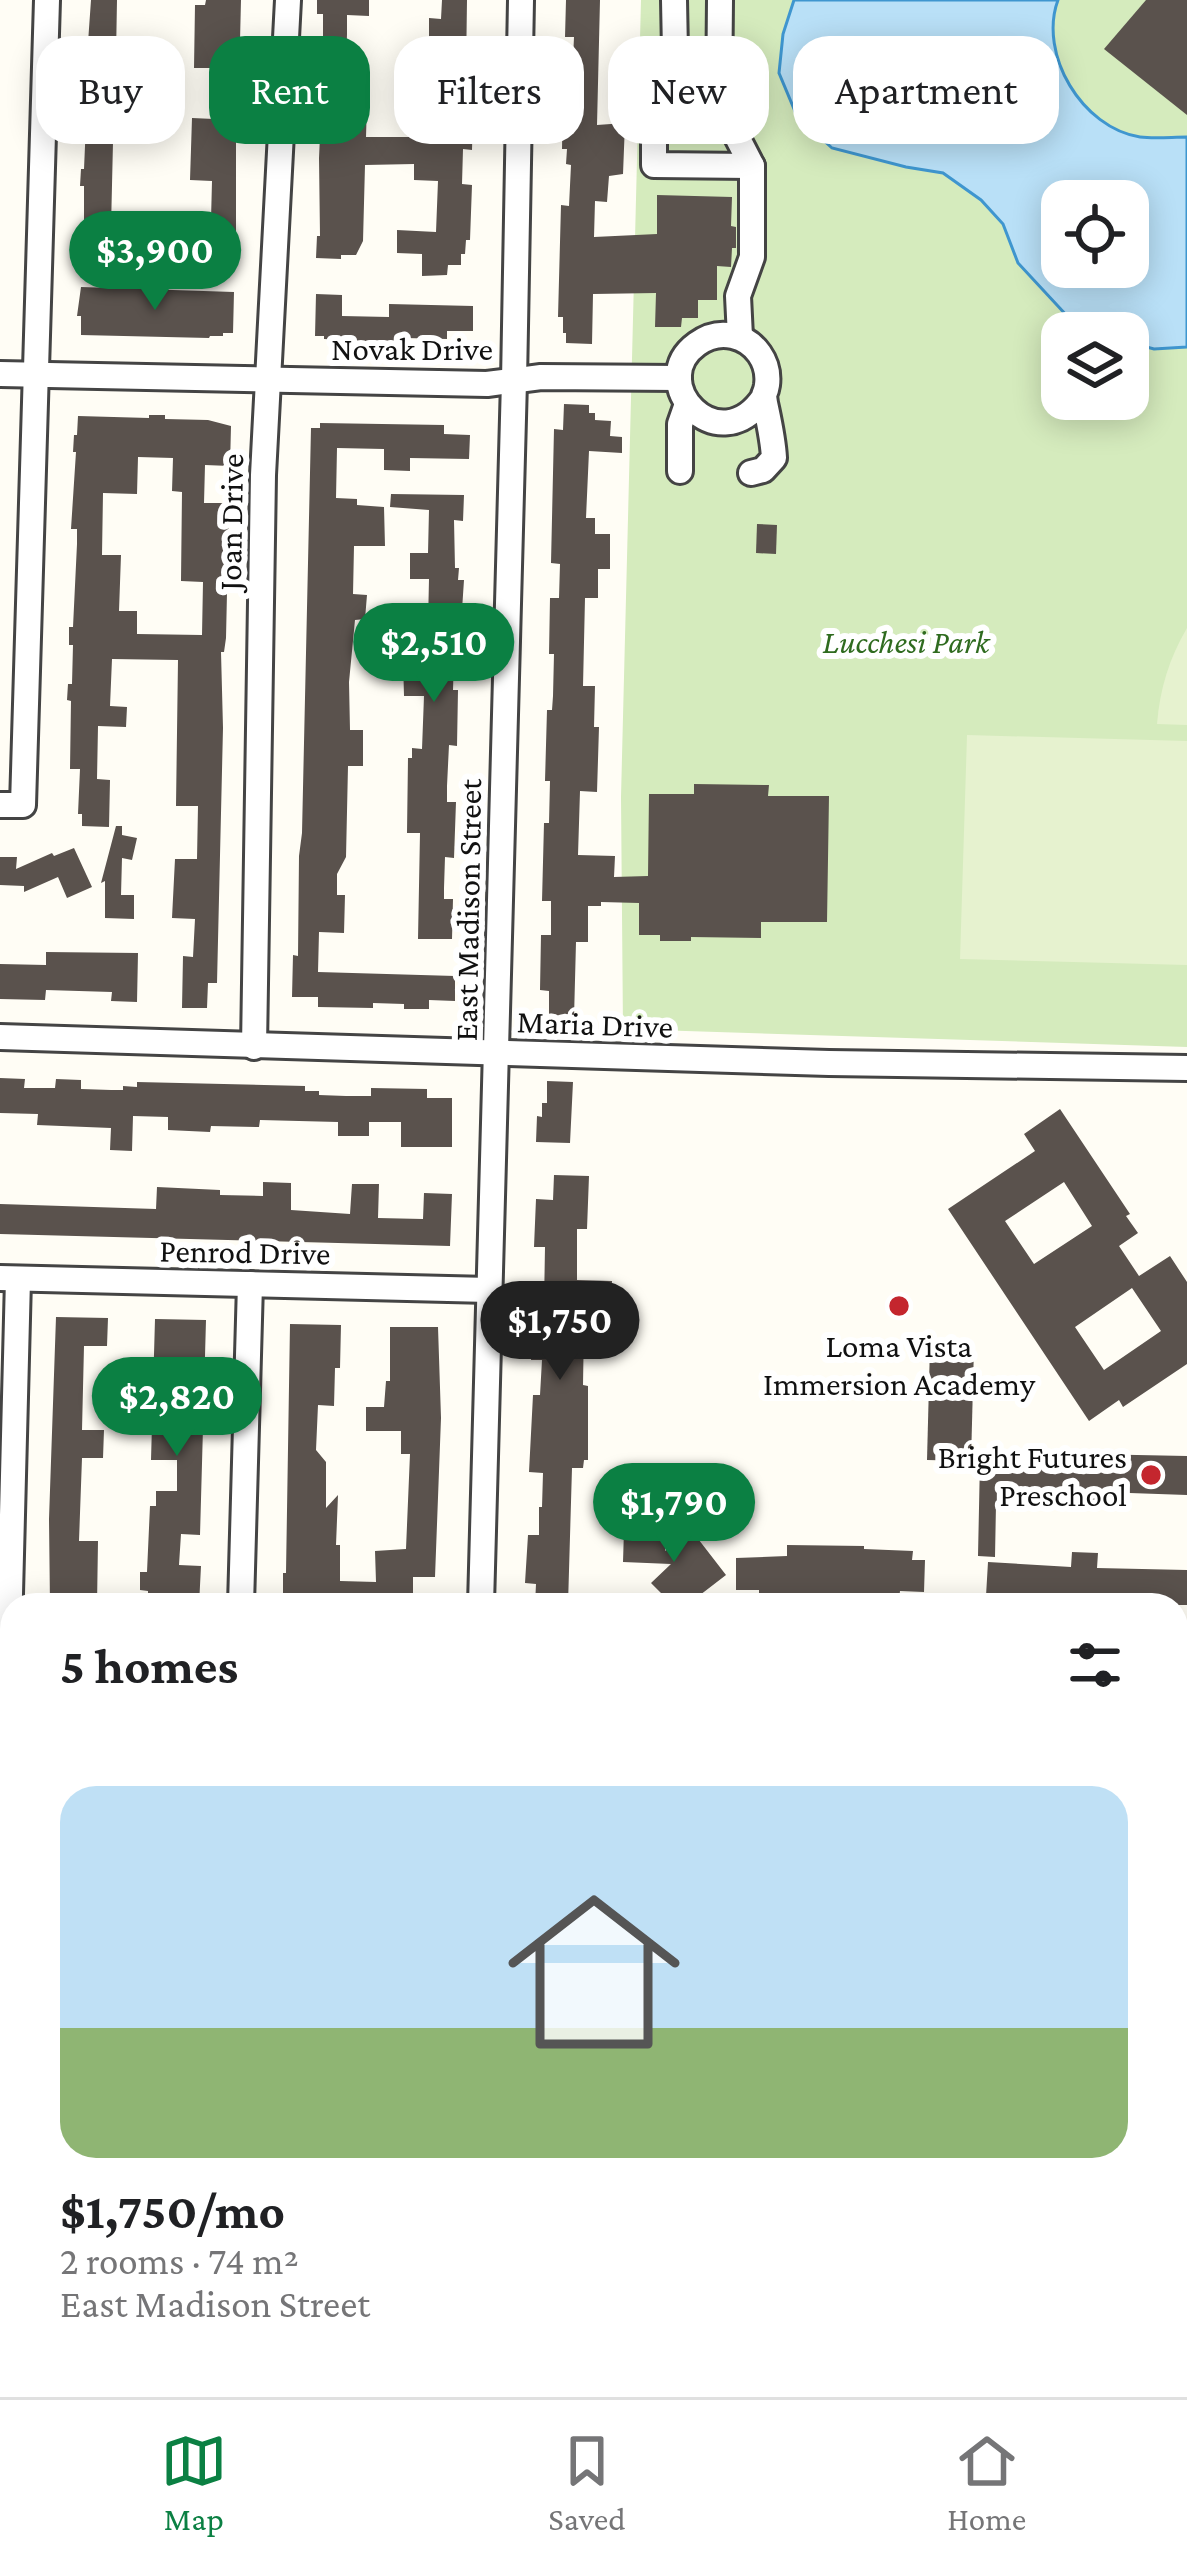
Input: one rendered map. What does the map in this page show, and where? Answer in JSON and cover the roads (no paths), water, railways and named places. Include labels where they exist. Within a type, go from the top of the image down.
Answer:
[{"type":"street","points":[[0,805],[23,806],[47,0]]},
{"type":"street","name":"Joan Drive","points":[[254,1046],[262,475],[288,0]]},
{"type":"street","name":"East Madison Street","points":[[481,1593],[520,0]]},
{"type":"street","points":[[674,0],[675,36]]},
{"type":"street","points":[[720,0],[720,36]]},
{"type":"street","points":[[654,144],[654,165],[752,166]]},
{"type":"street","points":[[740,338],[739,296],[752,257],[752,166],[741,144]]},
{"type":"street","points":[[726,334],[740,338],[752,345],[767,369],[764,397],[746,416],[720,423],[687,404],[679,379],[688,352],[699,342],[726,334]]},
{"type":"street","name":"Novak Drive","points":[[0,374],[487,384],[541,377],[679,379]]},
{"type":"street","points":[[751,473],[764,470],[774,458],[764,397]]},
{"type":"street","points":[[680,471],[680,424],[687,404]]},
{"type":"street","name":"Maria Drive","points":[[0,1037],[829,1063],[1187,1068]]},
{"type":"street","points":[[5,1593],[9,1278]]},
{"type":"street","name":"Penrod Drive","points":[[9,1278],[489,1290]]},
{"type":"street","points":[[242,1593],[250,1284]]},
{"type":"water","points":[[794,0],[1058,0],[1054,36],[793,36],[793,106],[779,73],[783,34]]},
{"type":"water","points":[[1059,61],[1083,104],[1119,131],[1146,138],[1187,137],[1187,347],[1149,348],[1149,312],[1063,312],[1041,288],[1149,288],[1149,180],[1041,180],[1041,288],[1018,263],[1003,224],[981,200],[943,173],[828,144],[1059,144]]},
{"type":"place","name":"Loma Vista Immersion Academy","points":[[899,1306]]},
{"type":"place","name":"Bright Futures Preschool","points":[[1151,1475]]},
{"type":"park label","name":"Lucchesi Park","points":[[906,641]]}]
